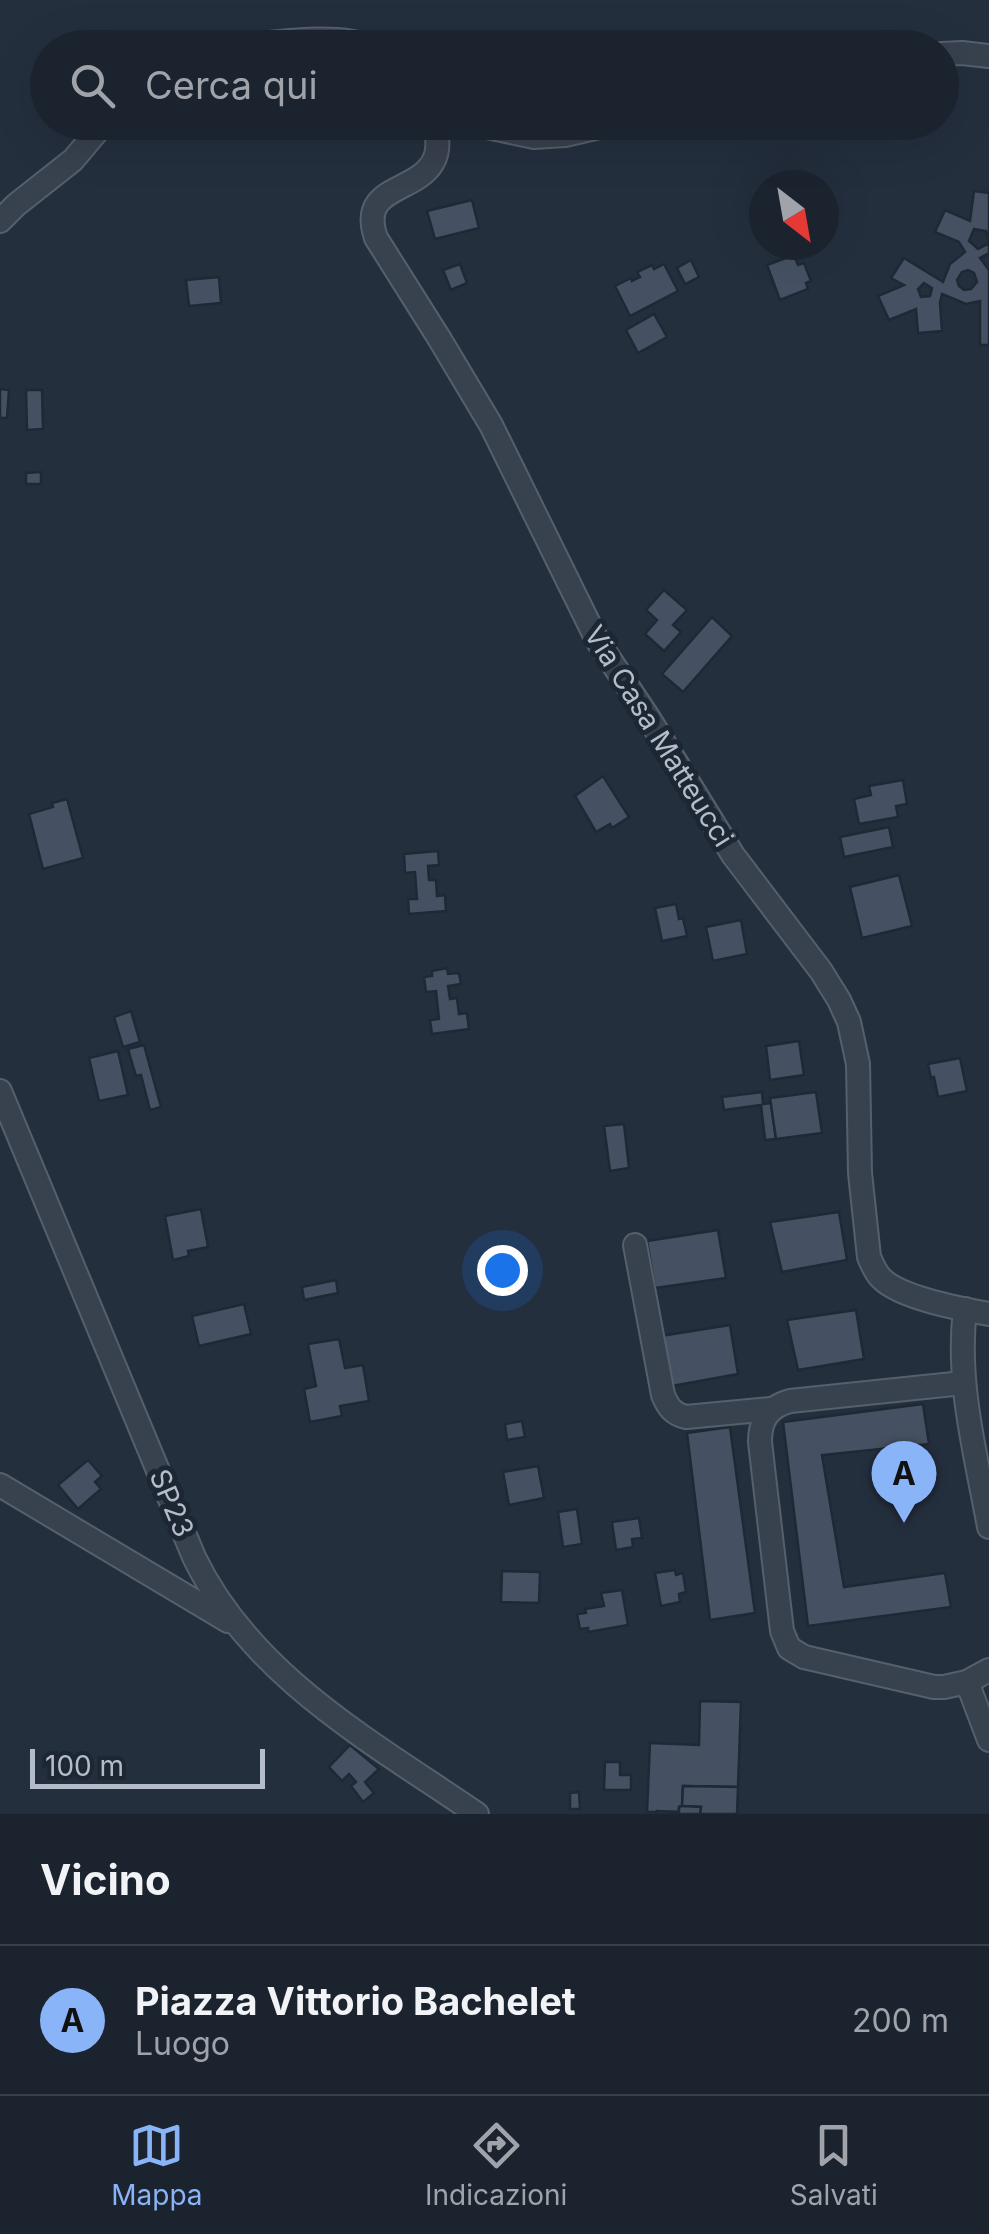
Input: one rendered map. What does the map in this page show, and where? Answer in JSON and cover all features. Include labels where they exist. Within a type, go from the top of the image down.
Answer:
[{"type":"street","points":[[959,53],[989,56]]},
{"type":"street","points":[[1,218],[73,160],[90,140]]},
{"type":"street","name":"Via Casa Matteucci","points":[[437,140],[436,158],[422,174],[377,203],[372,226],[376,238],[491,426],[597,640],[726,844],[839,1000],[858,1064],[860,1172],[869,1256],[874,1268],[882,1280],[901,1291],[989,1314]]},
{"type":"street","name":"SP23","points":[[0,1091],[194,1556],[214,1593],[268,1660],[314,1701],[477,1814]]},
{"type":"street","points":[[635,1245],[663,1395],[674,1413],[686,1417],[770,1410],[808,1397],[963,1383]]},
{"type":"street","points":[[965,1309],[963,1383],[989,1527]]},
{"type":"street","points":[[770,1410],[761,1424],[760,1442],[782,1631],[789,1648],[804,1656],[924,1686],[967,1682],[989,1670]]},
{"type":"street","points":[[0,1484],[240,1628]]},
{"type":"street","points":[[967,1682],[989,1740]]},
{"type":"building","points":[[974,191],[989,193],[989,243],[989,253],[980,258],[989,270],[989,345],[980,345],[980,301],[966,304],[942,294],[942,331],[918,333],[916,309],[889,320],[878,296],[904,285],[891,278],[904,258],[943,282],[950,264],[965,252],[959,242],[935,232],[945,210],[970,221]],"holes":[[[974,229],[986,231],[989,243],[978,249],[969,241]],[[962,272],[974,273],[977,282],[971,289],[959,286],[957,280]],[[924,283],[932,288],[930,296],[921,297],[918,289]]]},
{"type":"building","points":[[472,200],[479,228],[435,239],[427,211]]},
{"type":"building","points":[[691,260],[699,277],[685,284],[677,268]]},
{"type":"building","points":[[780,260],[804,263],[811,281],[806,283],[808,289],[780,300],[767,265]]},
{"type":"building","points":[[460,264],[467,283],[451,290],[443,270]]},
{"type":"building","points":[[664,264],[678,291],[630,316],[615,286],[640,277],[637,272],[652,265],[654,269]]},
{"type":"building","points":[[219,277],[221,303],[189,306],[186,280]]},
{"type":"building","points":[[654,314],[667,337],[638,353],[626,330]]},
{"type":"building","points":[[0,389],[9,390],[7,418],[0,418]]},
{"type":"building","points":[[26,390],[42,390],[43,429],[27,430]]},
{"type":"building","points":[[41,472],[41,484],[26,484],[26,473]]},
{"type":"building","points":[[664,590],[687,610],[673,625],[681,632],[664,651],[645,634],[657,620],[646,610]]},
{"type":"building","points":[[712,617],[732,636],[683,692],[662,674]]},
{"type":"building","points":[[603,776],[629,817],[596,832],[575,796]]},
{"type":"building","points":[[903,780],[907,804],[896,806],[898,817],[859,824],[854,799],[871,795],[869,786]]},
{"type":"building","points":[[67,799],[83,858],[43,869],[29,814]]},
{"type":"building","points":[[889,827],[893,847],[844,857],[840,837]]},
{"type":"building","points":[[438,851],[439,865],[428,866],[429,880],[436,880],[437,896],[445,895],[446,911],[409,914],[408,899],[417,899],[415,872],[405,873],[404,854]]},
{"type":"building","points":[[899,875],[912,926],[862,938],[850,887]]},
{"type":"building","points":[[676,904],[687,936],[662,941],[655,908]]},
{"type":"building","points":[[741,920],[747,954],[713,961],[706,927]]},
{"type":"building","points":[[447,968],[448,974],[459,973],[461,984],[448,986],[450,999],[457,998],[459,1014],[467,1013],[469,1029],[432,1034],[430,1020],[439,1019],[436,991],[426,992],[424,977]]},
{"type":"building","points":[[131,1011],[140,1042],[123,1047],[114,1017]]},
{"type":"building","points":[[799,1041],[804,1075],[770,1080],[766,1046]]},
{"type":"building","points":[[144,1045],[161,1107],[150,1110],[141,1075],[136,1076],[128,1049]]},
{"type":"building","points":[[118,1051],[128,1095],[99,1101],[89,1058]]},
{"type":"building","points":[[960,1058],[967,1091],[938,1097],[928,1064]]},
{"type":"building","points":[[762,1092],[763,1104],[771,1103],[776,1139],[765,1140],[761,1105],[724,1110],[722,1097]]},
{"type":"building","points":[[816,1092],[822,1133],[776,1139],[770,1098]]},
{"type":"building","points":[[624,1124],[629,1168],[610,1171],[604,1126]]},
{"type":"building","points":[[201,1209],[208,1247],[188,1251],[189,1256],[173,1260],[165,1216]]},
{"type":"building","points":[[839,1212],[847,1260],[782,1272],[770,1222]]},
{"type":"building","points":[[718,1230],[726,1278],[655,1288],[647,1241]]},
{"type":"building","points":[[336,1280],[338,1293],[304,1300],[302,1287]]},
{"type":"building","points":[[244,1304],[251,1334],[199,1346],[192,1316]]},
{"type":"building","points":[[856,1310],[864,1359],[798,1370],[787,1320]]},
{"type":"building","points":[[730,1325],[738,1374],[672,1386],[661,1336]]},
{"type":"building","points":[[339,1339],[345,1368],[363,1365],[369,1401],[340,1406],[342,1416],[310,1422],[304,1389],[316,1386],[308,1344]]},
{"type":"building","points":[[923,1404],[929,1444],[822,1455],[844,1587],[945,1573],[951,1607],[808,1626],[783,1422]]},
{"type":"building","points":[[522,1421],[525,1437],[507,1440],[505,1424]]},
{"type":"building","points":[[730,1427],[755,1613],[710,1620],[687,1433]]},
{"type":"building","points":[[88,1460],[102,1476],[95,1482],[101,1489],[78,1509],[58,1485]]},
{"type":"building","points":[[538,1466],[544,1498],[509,1505],[503,1472]]},
{"type":"building","points":[[577,1509],[582,1544],[563,1547],[558,1512]]},
{"type":"building","points":[[639,1518],[642,1538],[632,1539],[633,1547],[616,1550],[612,1522]]},
{"type":"building","points":[[675,1570],[676,1575],[683,1573],[686,1592],[679,1594],[680,1602],[661,1606],[655,1573]]},
{"type":"building","points":[[502,1571],[540,1572],[539,1603],[501,1602]]},
{"type":"building","points":[[622,1590],[628,1625],[588,1632],[588,1628],[580,1629],[577,1614],[604,1606],[601,1593]]},
{"type":"building","points":[[700,1701],[741,1702],[738,1787],[683,1786],[679,1812],[647,1812],[650,1743],[699,1745]]},
{"type":"building","points":[[350,1745],[379,1769],[365,1782],[374,1793],[363,1802],[351,1786],[356,1782],[349,1774],[342,1781],[329,1767]]},
{"type":"building","points":[[605,1762],[620,1762],[620,1775],[631,1775],[631,1790],[604,1790]]},
{"type":"building","points":[[683,1786],[738,1787],[737,1814],[700,1814],[701,1807],[682,1806]]},
{"type":"building","points":[[579,1792],[580,1809],[570,1809],[570,1793]]},
{"type":"building","points":[[682,1806],[701,1807],[700,1814],[657,1814],[679,1812]]},
{"type":"place","name":"Piazza Vittorio Bachelet","points":[[904,1523]]}]
